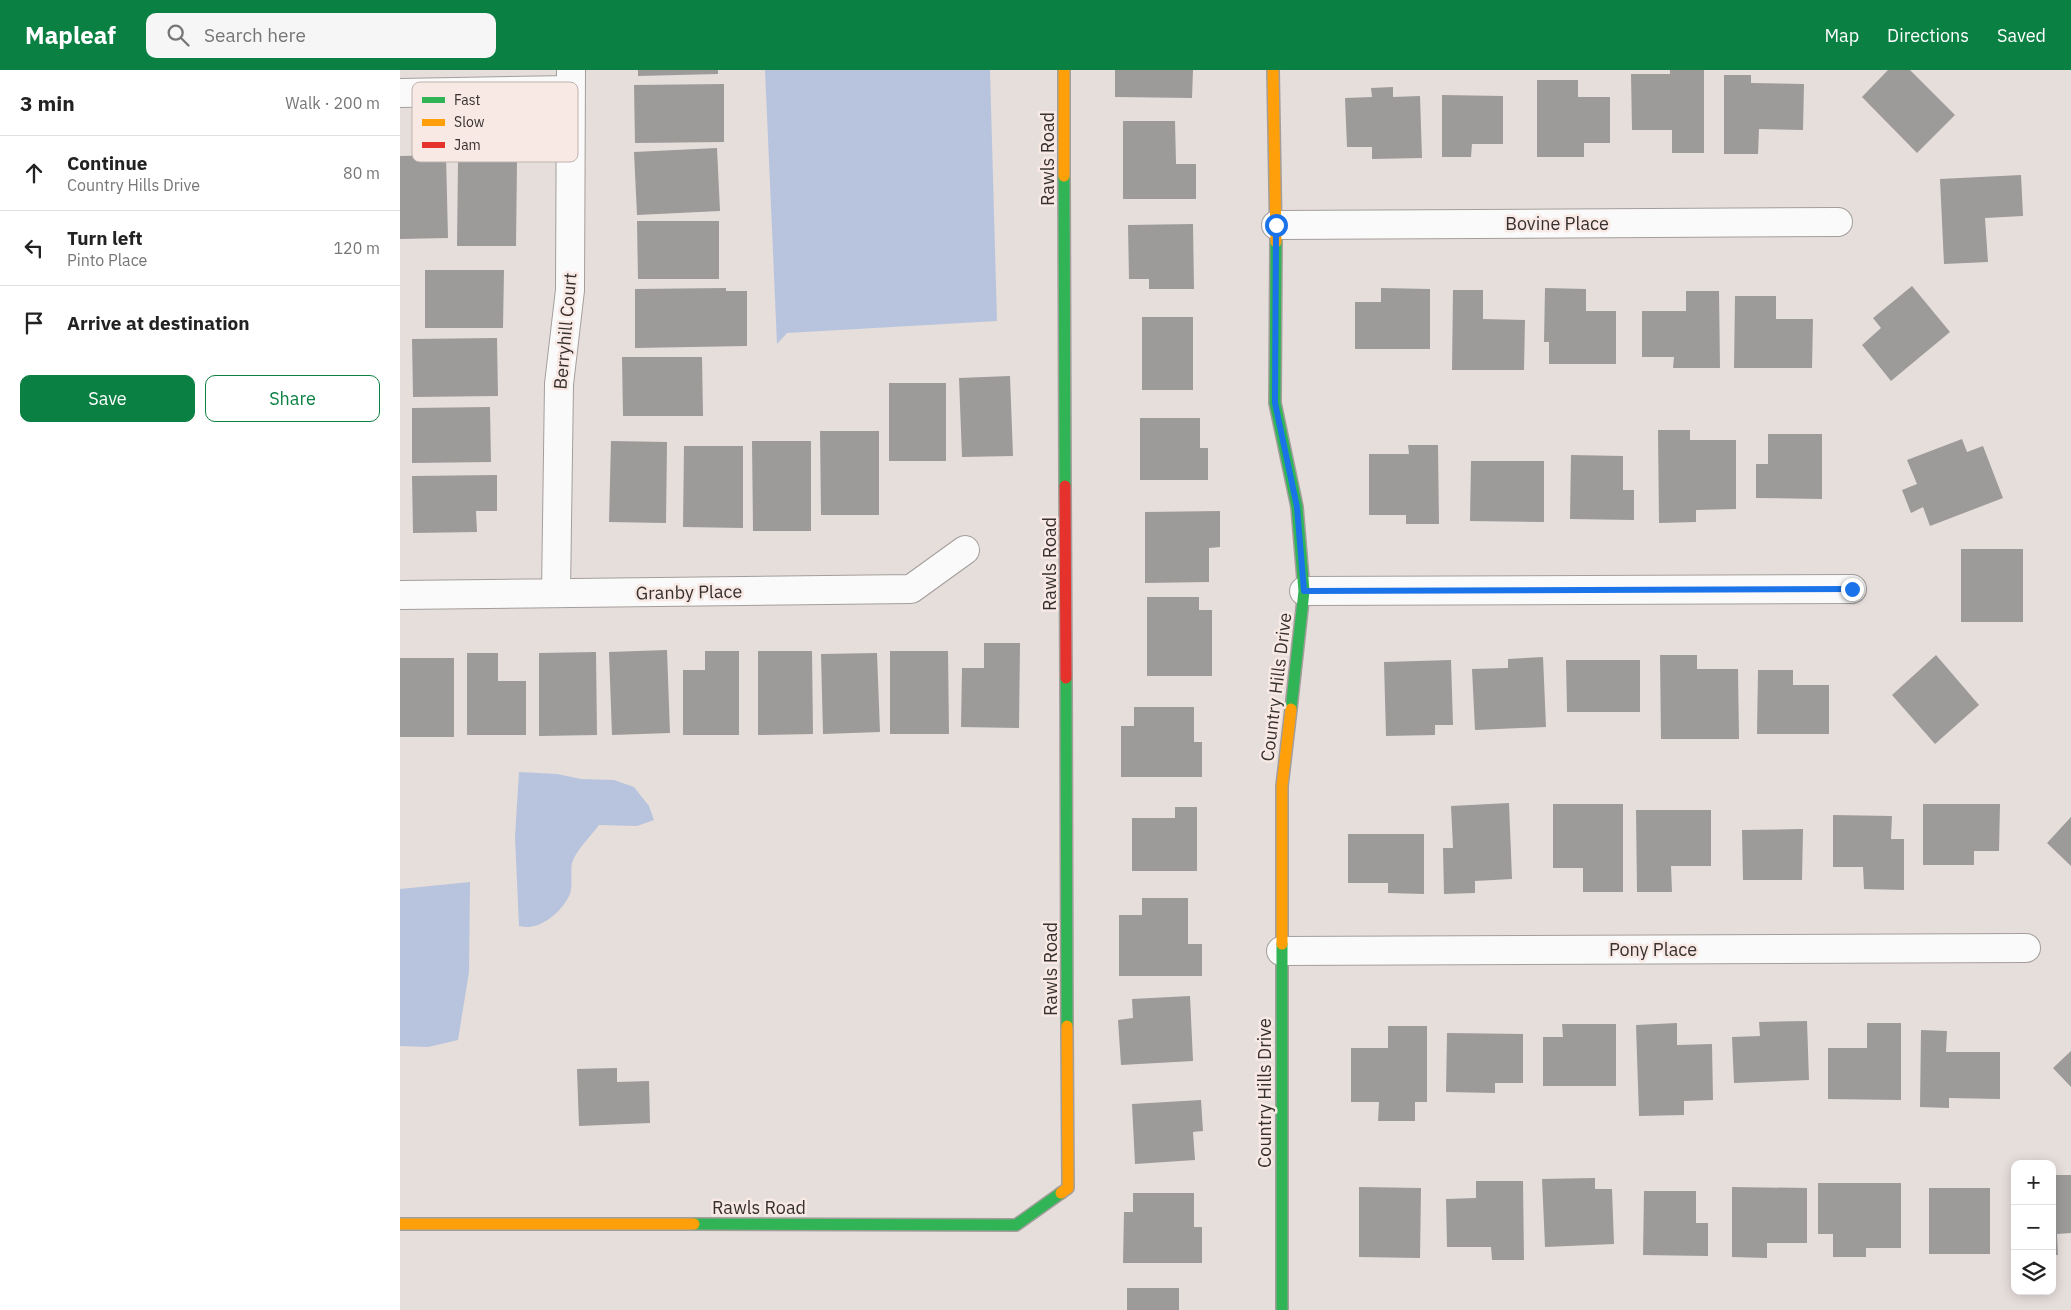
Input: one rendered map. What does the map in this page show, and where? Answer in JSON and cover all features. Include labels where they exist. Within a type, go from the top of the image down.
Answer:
[{"type":"street","name":"Rawls Road","points":[[400,1224],[1016,1225],[1068,1188],[1064,70]]},
{"type":"street","name":"Country Hills Drive","points":[[1273,70],[1276,225],[1275,403],[1297,507],[1304,591],[1282,786],[1282,1310]]},
{"type":"street","points":[[545,82],[571,80]]},
{"type":"street","name":"Berryhill Court","points":[[556,593],[559,384],[570,290],[571,162]]},
{"type":"street","name":"Bovine Place","points":[[1276,225],[1838,222]]},
{"type":"street","name":"Granby Place","points":[[400,595],[911,589],[965,550]]},
{"type":"street","points":[[1304,591],[1852,589]]},
{"type":"street","name":"Pony Place","points":[[1281,951],[2026,948]]},
{"type":"water","points":[[765,70],[990,70],[997,321],[787,333],[777,344]]},
{"type":"water","points":[[519,772],[557,774],[581,779],[614,780],[634,787],[649,806],[654,820],[637,826],[599,825],[574,858],[571,867],[571,890],[566,901],[556,914],[549,919],[527,927],[519,926],[515,837]]},
{"type":"water","points":[[470,882],[469,972],[458,1040],[428,1047],[400,1046],[400,889]]},
{"type":"building","points":[[638,70],[718,70],[718,74],[638,76]]},
{"type":"building","points":[[1115,70],[1193,70],[1192,98],[1115,97]]},
{"type":"building","points":[[1670,70],[1704,70],[1704,153],[1672,153],[1672,130],[1632,130],[1631,74],[1670,74]]},
{"type":"building","points":[[1888,70],[1910,70],[1955,115],[1917,153],[1862,97]]},
{"type":"building","points":[[1724,75],[1751,75],[1751,83],[1804,84],[1803,130],[1759,129],[1758,154],[1724,154]]},
{"type":"building","points":[[1537,80],[1578,80],[1578,97],[1610,97],[1610,143],[1584,143],[1584,157],[1537,157]]},
{"type":"building","points":[[724,84],[724,142],[635,143],[634,85]]},
{"type":"building","points":[[1393,87],[1393,97],[1420,96],[1422,158],[1372,159],[1372,147],[1347,147],[1345,98],[1372,97],[1371,88]]},
{"type":"building","points":[[1442,95],[1503,96],[1503,144],[1472,144],[1471,157],[1442,157]]},
{"type":"building","points":[[1123,121],[1175,121],[1176,164],[1196,164],[1196,199],[1123,199]]},
{"type":"building","points":[[717,148],[720,211],[637,215],[634,152]]},
{"type":"building","points":[[400,156],[412,156],[412,162],[446,162],[448,238],[400,239]]},
{"type":"building","points":[[458,162],[517,162],[516,246],[457,246]]},
{"type":"building","points":[[2021,175],[2023,216],[1985,218],[1988,262],[1944,264],[1940,179]]},
{"type":"building","points":[[637,221],[719,221],[719,279],[638,279]]},
{"type":"building","points":[[1193,224],[1194,289],[1149,289],[1149,279],[1129,279],[1128,225]]},
{"type":"building","points":[[425,270],[504,270],[503,328],[425,328]]},
{"type":"building","points":[[1912,286],[1950,332],[1891,381],[1862,345],[1881,328],[1873,318]]},
{"type":"building","points":[[726,288],[726,291],[747,291],[747,346],[635,348],[635,289]]},
{"type":"building","points":[[1381,288],[1430,289],[1430,349],[1355,349],[1355,302],[1381,302]]},
{"type":"building","points":[[1545,288],[1586,289],[1586,311],[1616,311],[1616,364],[1549,364],[1549,342],[1544,342]]},
{"type":"building","points":[[1453,290],[1483,290],[1483,319],[1525,320],[1524,370],[1452,370]]},
{"type":"building","points":[[1686,291],[1719,291],[1720,368],[1673,368],[1674,357],[1642,357],[1642,311],[1686,311]]},
{"type":"building","points":[[1735,296],[1776,296],[1776,319],[1813,319],[1812,368],[1734,368]]},
{"type":"building","points":[[1142,317],[1193,317],[1193,390],[1142,390]]},
{"type":"building","points":[[497,338],[498,396],[413,397],[412,339]]},
{"type":"building","points":[[622,357],[702,357],[703,416],[623,416]]},
{"type":"building","points":[[1010,376],[1013,456],[962,457],[959,378]]},
{"type":"building","points":[[889,383],[946,383],[946,461],[889,461]]},
{"type":"building","points":[[490,407],[491,462],[412,463],[412,408]]},
{"type":"building","points":[[1140,418],[1200,418],[1200,448],[1208,448],[1208,480],[1140,480]]},
{"type":"building","points":[[1658,430],[1690,430],[1690,440],[1736,440],[1736,509],[1696,510],[1696,522],[1659,523]]},
{"type":"building","points":[[820,431],[879,431],[879,515],[821,515]]},
{"type":"building","points":[[1768,434],[1822,434],[1822,499],[1756,498],[1756,464],[1768,464]]},
{"type":"building","points":[[1962,439],[1967,452],[1983,446],[2003,498],[1930,526],[1923,507],[1911,513],[1902,490],[1917,484],[1907,460]]},
{"type":"building","points":[[611,441],[667,442],[666,523],[609,522]]},
{"type":"building","points":[[752,441],[811,441],[811,531],[753,531]]},
{"type":"building","points":[[1408,445],[1438,445],[1439,524],[1406,524],[1406,515],[1369,515],[1369,454],[1409,454]]},
{"type":"building","points":[[684,446],[743,446],[743,528],[683,527]]},
{"type":"building","points":[[1571,455],[1623,456],[1623,490],[1634,490],[1634,520],[1570,519]]},
{"type":"building","points":[[1471,461],[1544,461],[1544,522],[1470,521]]},
{"type":"building","points":[[497,475],[497,511],[476,511],[477,532],[413,533],[412,476]]},
{"type":"building","points":[[1220,511],[1220,547],[1209,548],[1209,582],[1145,583],[1145,512]]},
{"type":"building","points":[[1961,549],[2023,549],[2023,622],[1961,622]]},
{"type":"building","points":[[1147,597],[1199,597],[1199,610],[1212,610],[1212,676],[1147,676]]},
{"type":"building","points":[[984,643],[1020,643],[1019,728],[961,727],[962,668],[984,668]]},
{"type":"building","points":[[667,650],[670,733],[612,735],[609,652]]},
{"type":"building","points":[[705,651],[739,651],[739,735],[683,735],[683,670],[705,670]]},
{"type":"building","points":[[758,651],[812,651],[813,734],[758,735]]},
{"type":"building","points":[[890,651],[948,651],[949,734],[890,734]]},
{"type":"building","points":[[596,652],[597,735],[539,736],[539,653]]},
{"type":"building","points":[[467,653],[498,653],[498,681],[526,681],[526,735],[467,735]]},
{"type":"building","points":[[877,653],[880,732],[823,734],[821,654]]},
{"type":"building","points":[[1660,655],[1697,655],[1697,669],[1738,669],[1739,739],[1661,739]]},
{"type":"building","points":[[1936,655],[1979,705],[1935,744],[1892,695]]},
{"type":"building","points":[[1543,657],[1546,727],[1475,730],[1472,669],[1508,668],[1508,659]]},
{"type":"building","points":[[400,658],[454,658],[454,737],[400,737]]},
{"type":"building","points":[[1451,660],[1453,725],[1435,725],[1435,735],[1386,736],[1384,662]]},
{"type":"building","points":[[1566,660],[1640,660],[1640,712],[1567,712]]},
{"type":"building","points":[[1758,670],[1793,670],[1793,685],[1829,685],[1829,734],[1757,734]]},
{"type":"building","points":[[1134,707],[1194,707],[1194,742],[1202,742],[1202,777],[1121,777],[1121,726],[1134,726]]},
{"type":"building","points":[[1509,803],[1512,879],[1475,881],[1475,893],[1444,894],[1443,848],[1453,848],[1451,806]]},
{"type":"building","points":[[1553,804],[1623,804],[1623,892],[1583,892],[1583,868],[1553,868]]},
{"type":"building","points":[[1923,804],[2000,804],[1999,851],[1974,851],[1974,865],[1923,865]]},
{"type":"building","points":[[1175,807],[1197,807],[1197,871],[1132,871],[1132,818],[1175,818]]},
{"type":"building","points":[[1636,810],[1711,810],[1711,866],[1671,866],[1672,892],[1637,892]]},
{"type":"building","points":[[1833,815],[1892,816],[1891,839],[1904,839],[1904,890],[1864,889],[1863,867],[1833,867]]},
{"type":"building","points":[[2071,817],[2071,866],[2047,843]]},
{"type":"building","points":[[1803,829],[1802,880],[1743,880],[1742,830]]},
{"type":"building","points":[[1348,834],[1424,834],[1424,894],[1388,893],[1388,883],[1348,883]]},
{"type":"building","points":[[1142,898],[1188,898],[1188,944],[1202,944],[1202,976],[1119,976],[1119,915],[1142,915]]},
{"type":"building","points":[[1190,996],[1193,1061],[1121,1065],[1118,1020],[1133,1018],[1132,999]]},
{"type":"building","points":[[1807,1021],[1809,1080],[1734,1083],[1732,1037],[1760,1036],[1759,1022]]},
{"type":"building","points":[[1677,1023],[1677,1045],[1712,1044],[1713,1100],[1684,1101],[1684,1115],[1639,1116],[1636,1025]]},
{"type":"building","points":[[1867,1023],[1901,1023],[1901,1100],[1828,1099],[1828,1048],[1867,1048]]},
{"type":"building","points":[[1562,1024],[1616,1024],[1616,1086],[1543,1086],[1543,1037],[1563,1037]]},
{"type":"building","points":[[1388,1026],[1427,1026],[1427,1102],[1415,1102],[1415,1121],[1378,1121],[1379,1102],[1351,1102],[1351,1048],[1388,1048]]},
{"type":"building","points":[[1921,1030],[1947,1031],[1946,1052],[2000,1052],[2000,1099],[1949,1098],[1949,1108],[1920,1107]]},
{"type":"building","points":[[1447,1033],[1523,1034],[1523,1083],[1495,1083],[1495,1093],[1446,1092]]},
{"type":"building","points":[[2071,1051],[2071,1087],[2053,1068]]},
{"type":"building","points":[[617,1068],[617,1082],[649,1081],[650,1123],[579,1126],[577,1069]]},
{"type":"building","points":[[1201,1100],[1203,1131],[1193,1132],[1195,1160],[1135,1164],[1132,1104]]},
{"type":"building","points":[[2056,1175],[2071,1175],[2071,1233],[2057,1234],[2058,1255],[2056,1255]]},
{"type":"building","points":[[1595,1178],[1595,1189],[1612,1189],[1614,1244],[1545,1247],[1542,1179]]},
{"type":"building","points":[[1476,1181],[1523,1181],[1524,1260],[1492,1260],[1491,1247],[1447,1247],[1446,1199],[1476,1198]]},
{"type":"building","points":[[1818,1183],[1901,1183],[1901,1248],[1866,1248],[1866,1257],[1833,1257],[1833,1234],[1818,1234]]},
{"type":"building","points":[[1359,1187],[1421,1188],[1420,1258],[1359,1257]]},
{"type":"building","points":[[1732,1187],[1807,1188],[1807,1243],[1767,1243],[1767,1258],[1732,1257]]},
{"type":"building","points":[[1929,1188],[1990,1188],[1990,1254],[1929,1254]]},
{"type":"building","points":[[1644,1191],[1696,1191],[1696,1223],[1708,1223],[1708,1256],[1643,1255]]},
{"type":"building","points":[[1133,1193],[1194,1193],[1194,1227],[1202,1227],[1202,1263],[1123,1263],[1124,1212],[1133,1212]]},
{"type":"building","points":[[1127,1288],[1179,1288],[1179,1310],[1127,1310]]},
{"type":"traffic: fast","points":[[1064,176],[1065,486]]},
{"type":"traffic: fast","points":[[1276,242],[1275,403],[1297,507],[1304,591],[1291,709]]},
{"type":"traffic: fast","points":[[1066,678],[1067,1026]]},
{"type":"traffic: fast","points":[[1282,944],[1282,1310]]},
{"type":"traffic: fast","points":[[694,1224],[1016,1225],[1061,1193]]},
{"type":"traffic: slow","points":[[1064,70],[1064,176]]},
{"type":"traffic: slow","points":[[1273,70],[1276,242]]},
{"type":"traffic: slow","points":[[1282,944],[1282,786],[1291,709]]},
{"type":"traffic: slow","points":[[1061,1193],[1068,1188],[1067,1026]]},
{"type":"traffic: slow","points":[[400,1224],[694,1224]]},
{"type":"traffic: jam","points":[[1065,486],[1066,678]]},
{"type":"route","points":[[1276,225],[1275,403],[1297,507],[1304,591],[1852,589]]}]
